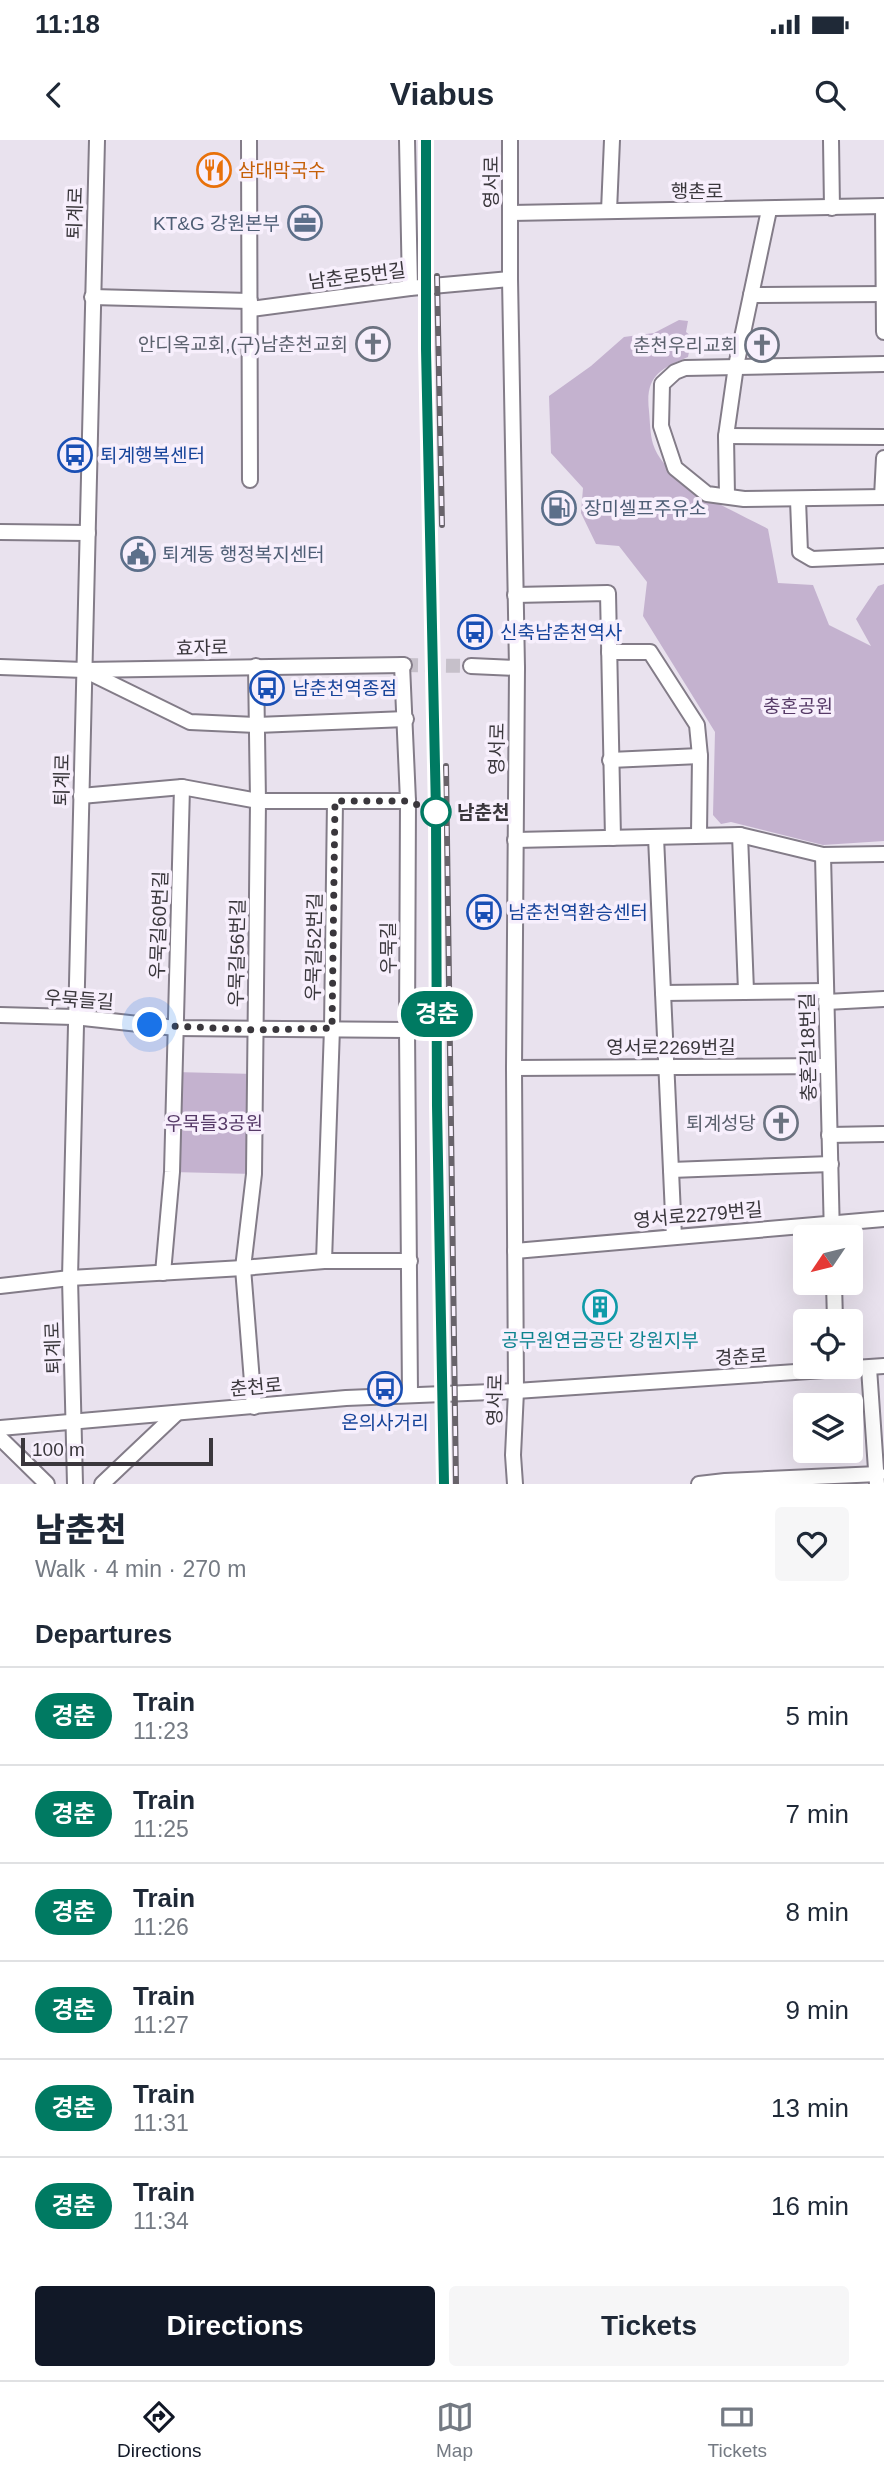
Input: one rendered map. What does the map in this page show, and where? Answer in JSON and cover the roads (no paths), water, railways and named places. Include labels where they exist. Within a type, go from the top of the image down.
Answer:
[{"type":"street","name":"퇴계로","points":[[75,1484],[70,1278],[97,140]]},
{"type":"street","points":[[249,140],[250,480]]},
{"type":"street","points":[[407,140],[410,288]]},
{"type":"street","name":"영서로","points":[[510,140],[517,668],[515,1484]]},
{"type":"street","points":[[609,211],[612,140]]},
{"type":"street","points":[[831,140],[832,208]]},
{"type":"street","points":[[883,206],[884,332]]},
{"type":"street","name":"행촌로","points":[[510,213],[883,206]]},
{"type":"street","points":[[727,496],[726,436],[736,366],[769,210]]},
{"type":"street","name":"남춘로5번길","points":[[92,297],[251,305],[510,279]]},
{"type":"street","points":[[751,295],[883,294]]},
{"type":"street","points":[[884,364],[685,368],[675,372],[662,384],[661,426],[675,468],[707,494],[744,499],[798,500],[883,497],[884,458]]},
{"type":"street","points":[[726,436],[884,437]]},
{"type":"street","points":[[798,500],[800,552],[812,559],[884,556]]},
{"type":"street","points":[[0,532],[88,533]]},
{"type":"street","points":[[515,595],[608,593],[612,838]]},
{"type":"street","points":[[609,652],[650,652],[697,725],[700,756],[699,834]]},
{"type":"street","name":"효자로","points":[[0,667],[84,670],[403,665]]},
{"type":"street","name":"우묵길","points":[[403,665],[408,801],[410,1394]]},
{"type":"street","name":"우묵길56번길","points":[[254,1407],[243,1268],[254,1174],[258,801],[256,666]]},
{"type":"street","points":[[471,666],[517,668]]},
{"type":"street","points":[[84,670],[190,722],[257,724],[406,719]]},
{"type":"street","points":[[610,760],[700,756]]},
{"type":"street","points":[[82,796],[182,786],[258,801],[408,801]]},
{"type":"street","name":"우묵길60번길","points":[[163,1273],[172,1172],[182,786]]},
{"type":"street","name":"우묵길52번길","points":[[324,1261],[332,1028],[335,801]]},
{"type":"street","points":[[515,840],[740,835],[823,856],[884,854]]},
{"type":"street","points":[[740,835],[746,991]]},
{"type":"street","points":[[656,837],[674,1237]]},
{"type":"street","name":"충혼길18번길","points":[[823,856],[832,1225]]},
{"type":"street","points":[[663,993],[746,991],[884,999]]},
{"type":"street","name":"우묵들길","points":[[0,1015],[75,1017],[176,1028],[407,1030]]},
{"type":"street","name":"영서로2269번길","points":[[514,1068],[827,1066]]},
{"type":"street","points":[[829,1135],[884,1134]]},
{"type":"street","points":[[671,1170],[831,1164]]},
{"type":"street","name":"영서로2279번길","points":[[856,1225],[884,1219]]},
{"type":"street","name":"영서로2279번길","points":[[515,1251],[674,1237],[793,1232]]},
{"type":"street","points":[[0,1286],[70,1278],[324,1261],[410,1261]]},
{"type":"street","points":[[699,1484],[725,1480],[878,1479],[876,1367]]},
{"type":"street","name":"경춘로","points":[[516,1391],[793,1372]]},
{"type":"street","name":"춘천로","points":[[0,1427],[410,1394],[516,1391]]},
{"type":"street","points":[[102,1484],[177,1412]]},
{"type":"street","points":[[0,1438],[47,1484]]},
{"type":"tunnel","points":[[404,665],[471,666]]},
{"type":"railway","points":[[426,140],[426,349],[436,812],[437,1106],[444,1484]]},
{"type":"railway","points":[[437,276],[442,525]]},
{"type":"railway","points":[[446,766],[456,1484]]},
{"type":"train","name":"경춘","points":[[426,140],[426,349],[434,615],[437,1106],[444,1484]]},
{"type":"place","name":"삼대막국수","points":[[214,170]]},
{"type":"place","name":"KT&G 강원본부","points":[[305,223]]},
{"type":"place","name":"안디옥교회,(구)남춘천교회","points":[[373,344]]},
{"type":"place","name":"춘천우리교회","points":[[762,345]]},
{"type":"place","name":"퇴계행복센터","points":[[75,455]]},
{"type":"place","name":"장미셀프주유소","points":[[559,508]]},
{"type":"place","name":"퇴계동 행정복지센터","points":[[138,554]]},
{"type":"place","name":"신축남춘천역사","points":[[475,632]]},
{"type":"place","name":"남춘천역종점","points":[[267,688]]},
{"type":"place","name":"남춘천","points":[[436,812]]},
{"type":"place","name":"남춘천역환승센터","points":[[484,912]]},
{"type":"place","name":"퇴계성당","points":[[781,1123]]},
{"type":"place","name":"공무원연금공단 강원지부","points":[[600,1307]]},
{"type":"place","name":"온의사거리","points":[[385,1389]]},
{"type":"park label","name":"충혼공원","points":[[798,706]]},
{"type":"park label","name":"우묵들3공원","points":[[214,1123]]}]
